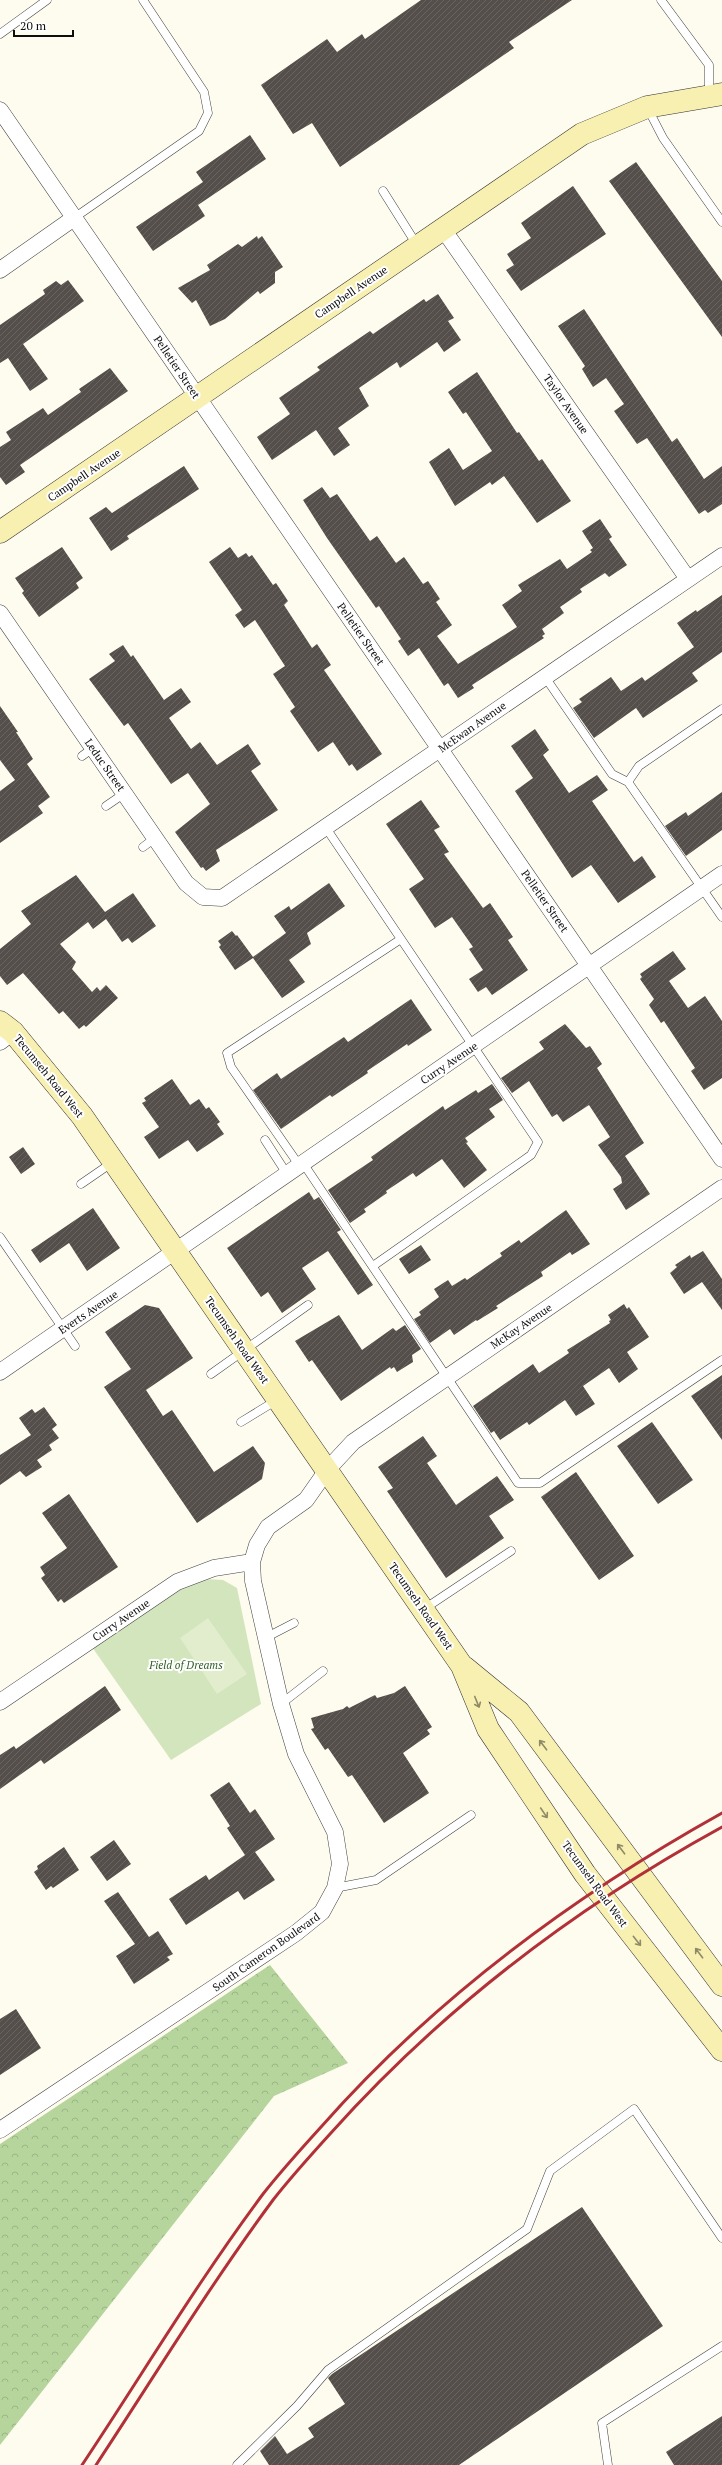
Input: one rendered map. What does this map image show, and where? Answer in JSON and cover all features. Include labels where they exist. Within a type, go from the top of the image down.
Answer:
[{"type":"main road","name":"Campbell Avenue","points":[[0,532],[582,134],[647,107],[716,95]]},
{"type":"main road","name":"Tecumseh Road West","points":[[4,1032],[82,1116],[462,1666],[488,1729],[585,1874],[722,2050]]},
{"type":"main road","name":"Tecumseh Road West","points":[[462,1666],[519,1712],[722,1985]]},
{"type":"street","name":"Pelletier Street","points":[[0,110],[722,1159]]},
{"type":"street","points":[[0,270],[74,218]]},
{"type":"street","name":"Taylor Avenue","points":[[443,229],[688,579]]},
{"type":"street","name":"McEwan Avenue","points":[[222,898],[722,556]]},
{"type":"street","name":"Leduc Street","points":[[0,613],[87,752],[125,793],[149,843],[186,883],[204,897],[222,898]]},
{"type":"street","name":"Curry Avenue","points":[[175,1251],[722,874]]},
{"type":"street","name":"McKay Avenue","points":[[327,1470],[353,1442],[722,1188]]},
{"type":"street","name":"Everts Avenue","points":[[0,1372],[175,1251]]},
{"type":"street","name":"South Cameron Boulevard","points":[[0,2130],[296,1933],[322,1912],[335,1888],[340,1864],[335,1832],[296,1754],[281,1704],[265,1638],[253,1581],[252,1562],[257,1545],[268,1527],[306,1500],[327,1470]]},
{"type":"street","name":"Curry Avenue","points":[[0,1702],[177,1582],[214,1568],[252,1562]]},
{"type":"lane","points":[[0,34],[47,0]]},
{"type":"lane","points":[[74,218],[199,131],[208,113],[204,92],[143,0]]},
{"type":"lane","points":[[661,0],[709,65],[716,95]]},
{"type":"lane","points":[[647,107],[663,138],[722,222]]},
{"type":"lane","points":[[383,191],[418,246]]},
{"type":"lane","points":[[545,677],[612,774],[628,782],[722,917]]},
{"type":"lane","points":[[628,782],[639,766],[722,709]]},
{"type":"lane","points":[[106,806],[125,793]]},
{"type":"lane","points":[[326,828],[538,1142],[531,1155],[373,1266]]},
{"type":"lane","points":[[401,939],[227,1053],[231,1067],[296,1167],[373,1266],[518,1483],[540,1483],[722,1360]]},
{"type":"lane","points":[[265,1140],[296,1167]]},
{"type":"lane","points":[[81,1184],[114,1162]]},
{"type":"lane","points":[[0,1237],[75,1346]]},
{"type":"lane","points":[[211,1374],[308,1305]]},
{"type":"lane","points":[[241,1422],[278,1399]]},
{"type":"lane","points":[[423,1609],[511,1552]]},
{"type":"lane","points":[[265,1638],[294,1623]]},
{"type":"lane","points":[[281,1704],[323,1671]]},
{"type":"lane","points":[[335,1888],[376,1880],[471,1815]]},
{"type":"lane","points":[[237,2465],[296,2406],[328,2370],[526,2229],[550,2171],[634,2109],[722,2238]]},
{"type":"lane","points":[[608,2465],[602,2423],[722,2346]]},
{"type":"green space","name":"Field of Dreams","points":[[204,1579],[223,1580],[237,1588],[261,1704],[171,1760],[92,1647],[173,1592]]},
{"type":"green space","points":[[208,1618],[247,1674],[217,1694],[180,1638]]},
{"type":"green space","points":[[270,1965],[348,2063],[274,2096],[0,2445],[0,2144]]},
{"type":"building","points":[[421,0],[572,0],[509,42],[514,48],[340,167],[312,123],[293,134],[261,85],[327,39],[337,52],[362,34],[365,39]]},
{"type":"building","points":[[250,135],[266,159],[198,205],[205,216],[153,251],[136,227],[203,182],[196,172]]},
{"type":"building","points":[[636,162],[722,281],[722,337],[609,181]]},
{"type":"building","points":[[573,186],[606,234],[521,291],[506,270],[514,265],[507,254],[531,238],[521,223]]},
{"type":"building","points":[[257,236],[258,239],[262,236],[283,267],[275,272],[275,283],[260,294],[258,291],[225,319],[210,326],[196,300],[192,303],[178,288],[210,270],[207,265],[238,244],[242,247]]},
{"type":"building","points":[[68,280],[84,301],[23,344],[48,379],[30,391],[8,358],[0,363],[0,325],[45,294],[43,290],[56,281],[61,285]]},
{"type":"building","points":[[438,294],[454,318],[448,321],[461,340],[444,352],[437,342],[400,368],[397,362],[359,388],[369,406],[338,428],[350,445],[334,456],[316,430],[272,460],[257,437],[290,414],[279,398],[320,370],[317,367],[370,331],[373,334],[424,299],[426,302]]},
{"type":"building","points":[[584,309],[672,442],[677,438],[704,479],[722,466],[722,504],[708,513],[705,510],[699,514],[647,438],[637,444],[614,411],[624,404],[606,378],[593,387],[582,369],[585,366],[558,326]]},
{"type":"building","points":[[110,368],[128,391],[20,465],[25,472],[6,485],[0,477],[0,447],[11,440],[6,432],[43,408],[48,415],[81,392],[79,389]]},
{"type":"building","points":[[477,372],[517,433],[519,432],[539,461],[542,459],[571,501],[537,523],[504,476],[492,485],[490,482],[455,506],[429,462],[449,448],[463,470],[492,451],[466,412],[463,414],[448,392]]},
{"type":"building","points":[[184,466],[199,489],[127,536],[129,539],[111,551],[89,518],[106,507],[112,513]]},
{"type":"building","points":[[322,487],[330,498],[337,494],[370,541],[377,536],[396,563],[404,557],[423,584],[428,581],[440,599],[436,602],[452,625],[437,636],[458,664],[517,627],[502,605],[522,591],[518,585],[560,559],[567,569],[592,552],[590,550],[593,548],[582,531],[600,519],[612,537],[609,539],[627,565],[609,577],[605,573],[580,589],[582,592],[560,607],[564,613],[542,629],[545,634],[542,636],[544,638],[472,685],[474,688],[458,698],[448,683],[444,686],[419,648],[408,656],[398,641],[401,639],[379,606],[376,608],[327,538],[303,500]]},
{"type":"building","points":[[62,547],[83,578],[76,583],[79,588],[39,617],[22,593],[24,591],[15,578]]},
{"type":"building","points":[[230,547],[238,558],[246,553],[249,557],[252,555],[273,585],[276,583],[288,601],[284,605],[312,648],[317,644],[331,665],[324,670],[382,754],[357,771],[352,764],[349,766],[333,742],[318,752],[290,711],[295,707],[273,674],[285,666],[255,620],[244,628],[235,615],[242,610],[209,562]]},
{"type":"building","points":[[722,595],[722,652],[692,673],[698,681],[643,718],[636,708],[594,738],[573,708],[582,702],[579,699],[611,677],[621,691],[642,677],[645,681],[694,647],[677,623],[696,610],[697,612]]},
{"type":"building","points":[[123,645],[131,657],[133,655],[164,700],[181,688],[191,702],[169,718],[191,749],[200,742],[217,765],[248,744],[261,764],[251,771],[278,810],[216,850],[220,861],[206,871],[203,867],[201,868],[175,832],[210,804],[188,773],[171,784],[128,723],[124,726],[89,679],[115,661],[109,654]]},
{"type":"building","points":[[0,706],[18,732],[16,732],[33,759],[27,764],[50,797],[38,806],[43,813],[0,843],[0,791],[15,780],[0,760]]},
{"type":"building","points":[[535,729],[549,750],[543,755],[569,793],[597,775],[608,790],[592,801],[634,862],[642,856],[656,877],[618,903],[591,865],[572,878],[515,791],[533,778],[511,746]]},
{"type":"building","points":[[722,792],[722,830],[686,856],[665,826],[686,812],[688,816]]},
{"type":"building","points":[[421,800],[440,827],[434,830],[449,852],[444,854],[483,908],[490,903],[513,937],[508,940],[528,970],[492,995],[486,987],[478,992],[469,979],[483,970],[469,949],[473,947],[452,917],[435,928],[409,889],[424,879],[386,824]]},
{"type":"building","points":[[76,875],[105,912],[133,893],[156,926],[132,943],[128,938],[122,942],[106,919],[93,929],[88,922],[60,944],[76,962],[72,969],[92,992],[97,987],[100,991],[106,985],[118,998],[86,1027],[84,1025],[79,1029],[63,1011],[59,1014],[23,973],[7,985],[0,976],[0,949],[31,924],[21,911]]},
{"type":"building","points":[[329,883],[345,906],[307,933],[311,944],[289,960],[305,982],[282,998],[253,958],[235,970],[219,947],[221,945],[218,941],[232,931],[236,936],[237,935],[253,957],[286,933],[274,916],[289,906],[291,910]]},
{"type":"building","points":[[673,951],[686,969],[669,981],[688,1008],[705,996],[722,1021],[722,1078],[704,1090],[691,1071],[695,1068],[664,1021],[661,1023],[649,1005],[654,999],[640,979],[642,977],[640,974]]},
{"type":"building","points":[[411,999],[432,1030],[408,1046],[407,1044],[367,1071],[368,1073],[332,1097],[330,1095],[281,1129],[253,1090],[277,1073],[281,1079],[344,1037],[348,1042]]},
{"type":"building","points":[[565,1024],[586,1048],[590,1046],[602,1064],[597,1068],[644,1143],[625,1156],[650,1194],[626,1210],[613,1189],[622,1183],[621,1177],[598,1145],[610,1137],[589,1105],[563,1122],[557,1114],[552,1117],[529,1081],[512,1093],[501,1078],[544,1049],[539,1042]]},
{"type":"building","points":[[172,1079],[190,1105],[199,1099],[206,1109],[209,1107],[220,1122],[217,1124],[224,1134],[197,1152],[188,1140],[159,1159],[144,1137],[159,1127],[142,1103],[146,1101],[144,1098]]},
{"type":"building","points":[[492,1084],[503,1100],[489,1109],[495,1117],[465,1138],[468,1142],[466,1143],[487,1170],[464,1188],[442,1159],[416,1177],[413,1173],[386,1191],[387,1193],[364,1209],[366,1212],[350,1223],[328,1190],[373,1160],[371,1157],[443,1106],[445,1110],[476,1090],[478,1093]]},
{"type":"building","points":[[23,1147],[35,1164],[21,1174],[9,1157]]},
{"type":"building","points":[[309,1192],[314,1200],[319,1197],[341,1230],[337,1232],[373,1285],[358,1295],[328,1251],[302,1268],[316,1289],[282,1313],[268,1292],[261,1297],[227,1248]]},
{"type":"building","points":[[93,1208],[120,1248],[87,1271],[69,1243],[40,1263],[31,1250]]},
{"type":"building","points":[[566,1210],[590,1244],[572,1255],[570,1252],[541,1272],[543,1276],[496,1306],[498,1308],[477,1321],[476,1320],[454,1335],[450,1329],[430,1343],[414,1319],[421,1315],[419,1312],[439,1297],[434,1289],[448,1280],[452,1286],[465,1278],[467,1280],[502,1256],[500,1253],[519,1240],[521,1243]]},
{"type":"building","points":[[421,1245],[431,1260],[409,1274],[399,1259]]},
{"type":"building","points":[[703,1251],[722,1279],[722,1310],[702,1282],[684,1294],[670,1273],[677,1267],[675,1265],[690,1255],[691,1258]]},
{"type":"building","points":[[624,1304],[627,1309],[629,1307],[649,1337],[627,1352],[638,1369],[619,1383],[609,1368],[583,1386],[595,1404],[576,1416],[565,1400],[529,1425],[527,1422],[500,1440],[494,1431],[491,1433],[473,1406],[533,1364],[539,1373],[569,1353],[567,1350],[610,1323],[609,1321],[611,1320],[608,1315]]},
{"type":"building","points":[[145,1305],[159,1308],[193,1358],[146,1390],[163,1416],[172,1410],[214,1472],[253,1446],[265,1463],[262,1479],[197,1523],[104,1387],[131,1369],[105,1332]]},
{"type":"building","points":[[339,1315],[362,1350],[393,1328],[396,1331],[405,1325],[421,1349],[412,1355],[413,1362],[397,1372],[394,1367],[391,1369],[390,1367],[341,1401],[312,1360],[309,1362],[295,1341]]},
{"type":"building","points":[[722,1375],[722,1440],[691,1396]]},
{"type":"building","points":[[44,1407],[57,1425],[52,1429],[59,1438],[49,1445],[52,1450],[37,1460],[42,1467],[26,1477],[20,1471],[0,1485],[0,1455],[31,1435],[19,1418],[32,1409],[35,1413]]},
{"type":"building","points":[[652,1422],[693,1480],[658,1504],[617,1446]]},
{"type":"building","points":[[423,1436],[437,1456],[427,1463],[456,1505],[497,1476],[514,1500],[489,1516],[504,1538],[446,1578],[387,1491],[393,1488],[378,1467]]},
{"type":"building","points":[[576,1472],[634,1556],[599,1580],[541,1497]]},
{"type":"building","points":[[69,1494],[118,1567],[64,1603],[61,1599],[58,1602],[41,1578],[45,1575],[40,1567],[67,1548],[42,1513]]},
{"type":"building","points":[[105,1686],[121,1710],[44,1764],[41,1760],[0,1789],[0,1755],[14,1746],[16,1749]]},
{"type":"building","points":[[405,1686],[432,1727],[427,1730],[430,1734],[403,1753],[429,1793],[384,1823],[352,1775],[348,1777],[328,1748],[325,1750],[311,1729],[314,1728],[311,1718],[343,1709],[347,1706],[349,1708],[375,1695],[377,1698],[394,1693]]},
{"type":"building","points":[[229,1782],[250,1813],[255,1809],[275,1839],[255,1852],[275,1880],[244,1900],[238,1891],[186,1925],[169,1899],[206,1875],[209,1880],[245,1855],[227,1828],[230,1826],[210,1795]]},
{"type":"building","points":[[114,1840],[131,1864],[107,1881],[90,1857]]},
{"type":"building","points":[[64,1847],[79,1870],[53,1888],[51,1886],[46,1890],[34,1872],[38,1869],[37,1866]]},
{"type":"building","points":[[118,1892],[149,1937],[158,1931],[173,1954],[167,1957],[170,1960],[134,1984],[116,1956],[135,1944],[104,1901]]},
{"type":"building","points":[[16,2009],[41,2048],[0,2075],[0,2019]]},
{"type":"building","points":[[582,2207],[663,2326],[459,2465],[269,2465],[260,2451],[275,2436],[287,2454],[314,2437],[308,2428],[345,2404],[328,2378],[332,2374]]},
{"type":"building","points":[[722,2416],[722,2465],[674,2465],[666,2452]]},
{"type":"railway","points":[[82,2465],[193,2294],[263,2194],[321,2127],[365,2080],[410,2036],[458,1993],[508,1953],[559,1915],[612,1879],[722,1813]]},
{"type":"railway","points":[[96,2465],[205,2298],[273,2200],[315,2150],[373,2088],[464,2003],[513,1964],[615,1891],[722,1827]]}]
